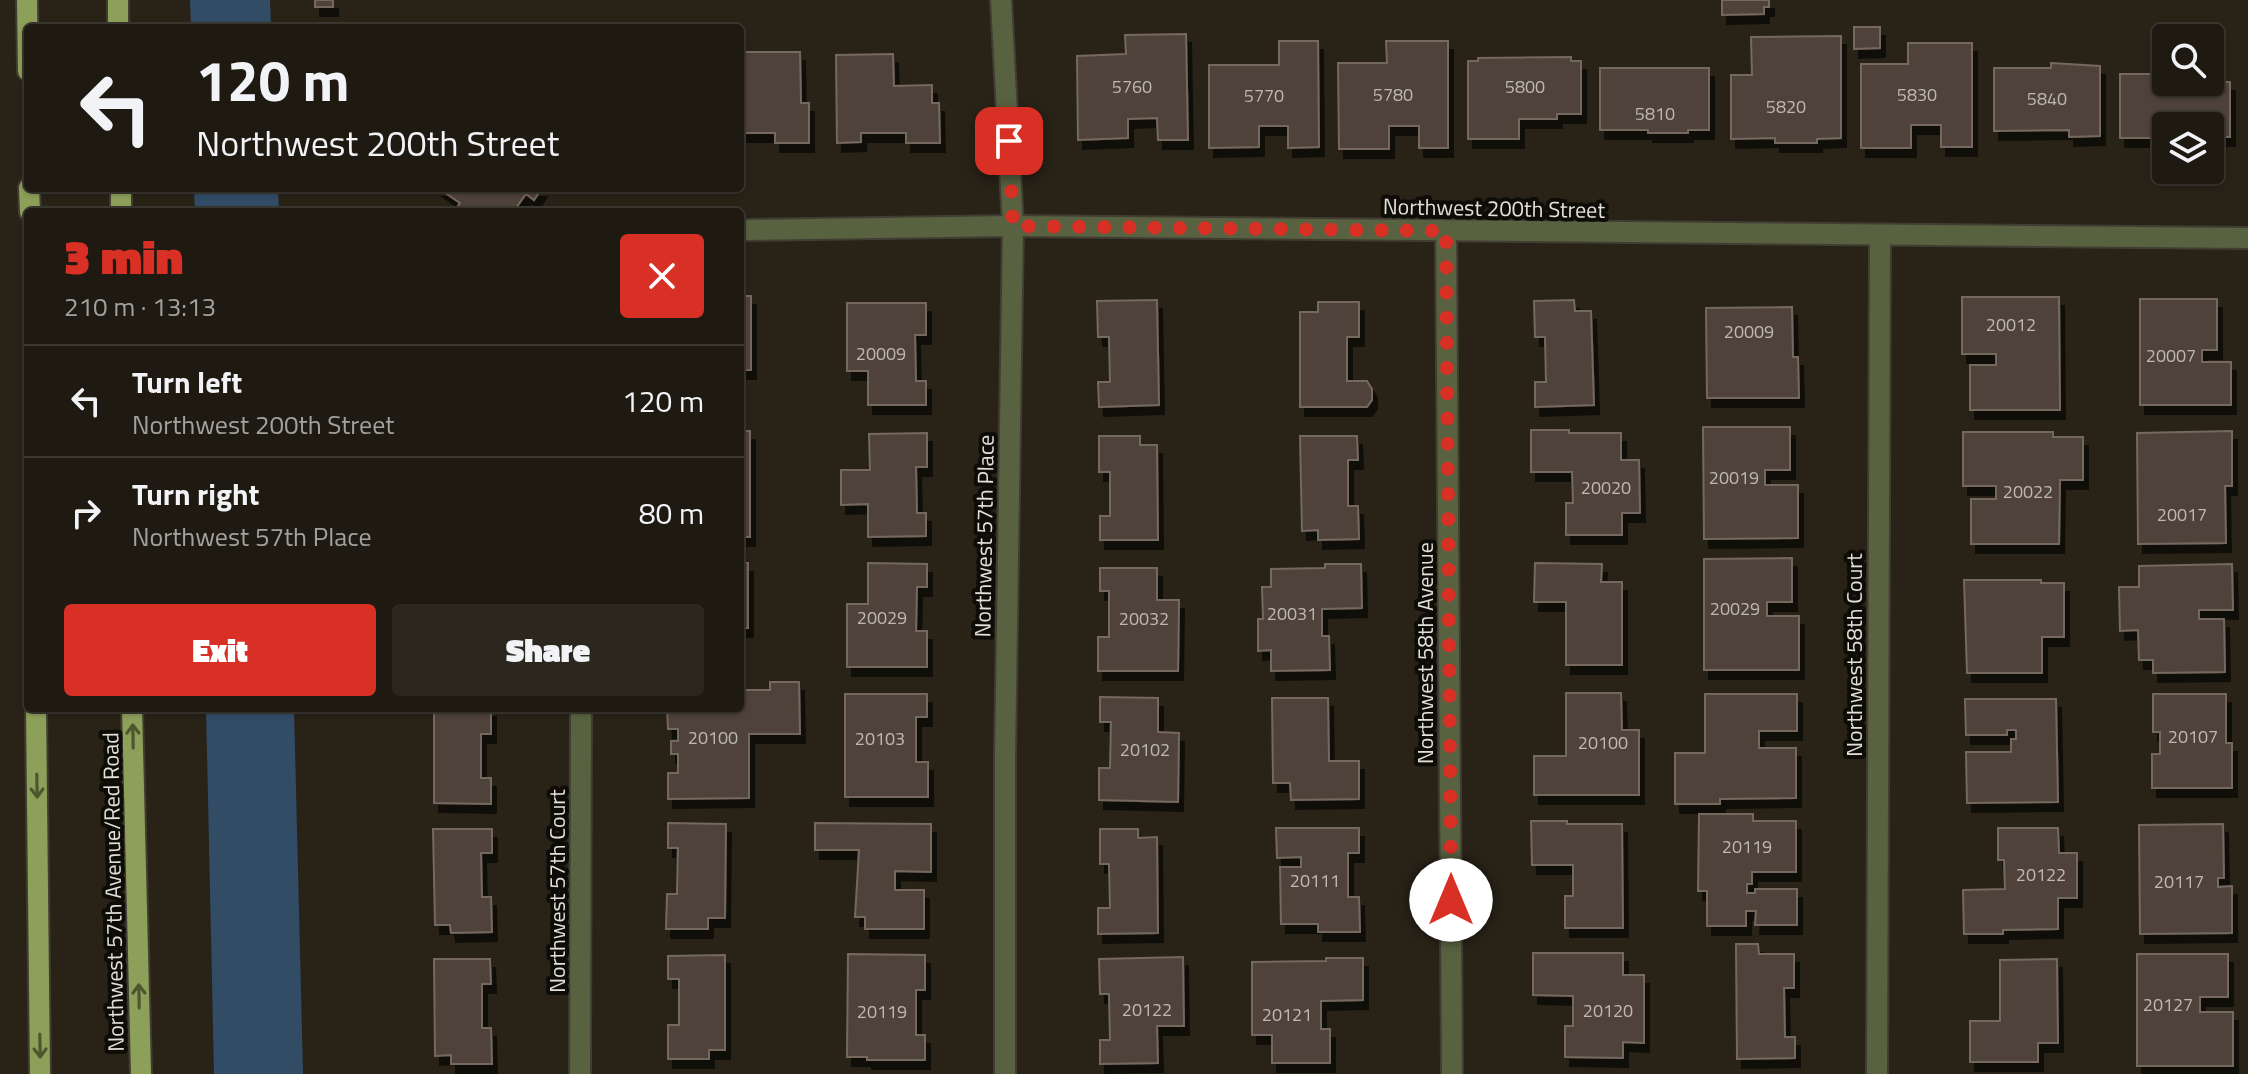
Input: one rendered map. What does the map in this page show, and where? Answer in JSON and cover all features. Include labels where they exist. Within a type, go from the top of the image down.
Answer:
[{"type":"main road","points":[[27,0],[27,24]]},
{"type":"main road","points":[[118,0],[118,24]]},
{"type":"main road","points":[[36,712],[40,1074]]},
{"type":"main road","name":"Northwest 57th Avenue/Red Road","points":[[132,712],[141,1074]]},
{"type":"street","name":"Northwest 57th Place","points":[[1001,0],[1013,226],[1005,757],[1005,1074]]},
{"type":"street","name":"Northwest 200th Street","points":[[744,230],[1013,226],[2248,238]]},
{"type":"street","name":"Northwest 58th Avenue","points":[[1446,231],[1452,1074]]},
{"type":"street","name":"Northwest 58th Court","points":[[1877,1074],[1880,236]]},
{"type":"street","name":"Northwest 57th Court","points":[[580,1074],[581,712]]},
{"type":"water","points":[[190,0],[270,0],[271,24],[191,24]]},
{"type":"water","points":[[194,192],[278,192],[279,208],[195,208]]},
{"type":"water","points":[[206,712],[294,712],[303,1074],[214,1074]]},
{"type":"building","points":[[315,0],[333,0],[333,7],[315,7]]},
{"type":"building","points":[[1722,0],[1769,0],[1769,7],[1764,7],[1764,14],[1722,15]]},
{"type":"building","points":[[1854,27],[1880,27],[1880,48],[1854,49]]},
{"type":"building","points":[[1186,34],[1188,140],[1158,140],[1157,118],[1128,119],[1128,138],[1078,140],[1077,56],[1126,54],[1125,35]]},
{"type":"building","points":[[1841,36],[1841,138],[1817,139],[1817,143],[1775,143],[1775,138],[1731,139],[1731,75],[1752,75],[1751,37]]},
{"type":"building","points":[[1279,41],[1318,41],[1319,147],[1288,148],[1288,126],[1259,126],[1259,147],[1209,148],[1209,65],[1279,65]]},
{"type":"building","points":[[1386,41],[1448,41],[1448,148],[1419,148],[1419,126],[1389,126],[1389,149],[1339,149],[1338,63],[1387,63]]},
{"type":"building","points":[[1908,43],[1972,43],[1972,147],[1941,147],[1941,125],[1911,125],[1911,148],[1861,148],[1861,64],[1908,64]]},
{"type":"building","points":[[744,52],[800,52],[801,103],[809,103],[809,143],[775,143],[775,133],[744,133]]},
{"type":"building","points":[[893,54],[894,86],[932,85],[932,103],[939,103],[940,143],[906,143],[906,133],[861,133],[861,142],[837,143],[836,55]]},
{"type":"building","points":[[1571,57],[1571,61],[1581,61],[1581,114],[1557,114],[1557,119],[1519,119],[1519,139],[1468,139],[1468,61],[1478,61],[1478,58]]},
{"type":"building","points":[[2051,63],[2100,66],[2100,136],[2069,137],[2069,130],[1994,131],[1994,68],[2051,68]]},
{"type":"building","points":[[1600,68],[1709,68],[1709,130],[1648,133],[1648,130],[1600,130]]},
{"type":"building","points":[[2120,74],[2152,74],[2152,96],[2224,96],[2224,82],[2230,82],[2230,137],[2224,137],[2224,112],[2152,112],[2152,138],[2120,138]]},
{"type":"building","points":[[444,192],[539,192],[534,200],[526,194],[516,208],[457,208],[460,203]]},
{"type":"building","points":[[744,296],[751,296],[751,370],[744,370]]},
{"type":"building","points":[[1962,297],[2059,297],[2060,410],[1970,410],[1970,365],[1996,365],[1996,354],[1962,354]]},
{"type":"building","points":[[2140,299],[2217,299],[2217,350],[2202,350],[2202,362],[2231,362],[2231,405],[2140,405]]},
{"type":"building","points":[[1157,300],[1159,405],[1099,407],[1098,382],[1110,382],[1109,337],[1098,337],[1097,301]]},
{"type":"building","points":[[1574,300],[1575,311],[1591,311],[1594,405],[1535,407],[1535,382],[1546,382],[1545,337],[1535,337],[1534,301]]},
{"type":"building","points":[[1318,302],[1359,302],[1359,337],[1347,337],[1347,381],[1367,381],[1372,389],[1372,400],[1367,407],[1300,407],[1300,312],[1318,312]]},
{"type":"building","points":[[847,303],[926,303],[926,335],[915,335],[916,381],[926,381],[926,405],[868,405],[868,371],[847,371]]},
{"type":"building","points":[[1792,307],[1793,357],[1798,357],[1799,398],[1707,398],[1706,308]]},
{"type":"building","points":[[1703,427],[1790,427],[1790,470],[1765,470],[1765,485],[1798,485],[1798,538],[1704,539]]},
{"type":"building","points":[[1531,430],[1621,433],[1621,460],[1639,460],[1640,513],[1622,513],[1622,535],[1566,535],[1566,503],[1573,503],[1572,472],[1531,472]]},
{"type":"building","points":[[744,431],[750,431],[750,537],[744,537]]},
{"type":"building","points":[[2232,431],[2232,486],[2225,486],[2226,543],[2138,544],[2137,433]]},
{"type":"building","points":[[1963,432],[2053,432],[2053,437],[2083,437],[2083,480],[2060,480],[2059,544],[1971,544],[1971,499],[1996,499],[1996,486],[1963,486]]},
{"type":"building","points":[[927,433],[927,467],[916,467],[917,513],[926,513],[926,536],[868,537],[868,504],[841,505],[841,470],[870,470],[869,434]]},
{"type":"building","points":[[1099,436],[1140,436],[1140,445],[1157,445],[1158,540],[1100,540],[1100,516],[1110,516],[1110,472],[1099,472]]},
{"type":"building","points":[[1300,436],[1357,436],[1358,460],[1348,460],[1348,506],[1358,506],[1359,539],[1318,540],[1318,530],[1302,531]]},
{"type":"building","points":[[1792,558],[1792,602],[1767,602],[1767,616],[1799,616],[1799,670],[1704,670],[1704,559]]},
{"type":"building","points":[[744,563],[748,563],[748,628],[744,628]]},
{"type":"building","points":[[868,563],[927,564],[927,587],[917,587],[916,631],[927,631],[927,667],[847,667],[847,604],[868,604]]},
{"type":"building","points":[[1535,563],[1602,564],[1601,582],[1622,582],[1622,665],[1566,665],[1566,602],[1534,602]]},
{"type":"building","points":[[1325,564],[1361,564],[1362,608],[1322,609],[1322,636],[1329,636],[1330,670],[1271,671],[1271,650],[1258,651],[1258,619],[1263,619],[1262,587],[1271,587],[1271,569],[1325,568]]},
{"type":"building","points":[[2232,564],[2233,610],[2199,610],[2199,619],[2224,619],[2225,672],[2153,673],[2153,660],[2139,660],[2138,630],[2120,631],[2119,587],[2139,587],[2139,566]]},
{"type":"building","points":[[1100,568],[1157,568],[1157,600],[1179,600],[1178,671],[1098,671],[1098,637],[1109,637],[1109,591],[1100,591]]},
{"type":"building","points":[[1964,580],[2064,583],[2064,637],[2042,637],[2042,673],[1967,673]]},
{"type":"building","points":[[770,682],[799,682],[800,734],[749,734],[749,798],[668,799],[668,773],[678,773],[678,754],[671,754],[671,741],[678,741],[678,729],[668,729],[667,712],[744,712],[744,690],[770,690]]},
{"type":"building","points":[[1566,693],[1621,693],[1622,730],[1639,730],[1639,795],[1534,795],[1534,756],[1566,756]]},
{"type":"building","points":[[845,694],[927,694],[927,717],[916,717],[916,762],[928,762],[928,797],[845,797]]},
{"type":"building","points":[[1705,694],[1797,694],[1797,731],[1759,731],[1759,748],[1796,748],[1796,798],[1720,799],[1720,804],[1675,804],[1675,753],[1705,753]]},
{"type":"building","points":[[2153,694],[2226,694],[2226,743],[2232,743],[2232,788],[2152,788],[2152,754],[2160,754],[2160,732],[2153,732]]},
{"type":"building","points":[[1100,697],[1158,698],[1158,732],[1179,733],[1178,802],[1099,800],[1099,768],[1110,768],[1111,722],[1100,722]]},
{"type":"building","points":[[1272,698],[1328,698],[1329,761],[1359,761],[1359,799],[1291,800],[1290,783],[1273,783]]},
{"type":"building","points":[[1965,699],[2056,699],[2058,802],[1967,803],[1966,752],[2011,752],[2011,739],[2016,739],[2016,730],[2007,730],[2007,735],[1966,735]]},
{"type":"building","points":[[434,712],[491,712],[491,734],[481,734],[481,778],[491,778],[491,804],[434,803]]},
{"type":"building","points":[[1699,814],[1753,814],[1753,821],[1796,821],[1796,872],[1752,872],[1752,884],[1747,884],[1747,893],[1755,893],[1755,889],[1797,889],[1797,925],[1755,925],[1756,911],[1746,911],[1746,926],[1707,926],[1707,891],[1698,891]]},
{"type":"building","points":[[1531,821],[1622,824],[1623,928],[1565,928],[1565,896],[1573,896],[1573,865],[1532,865]]},
{"type":"building","points":[[668,823],[726,824],[725,918],[708,918],[708,929],[666,929],[667,894],[677,894],[678,848],[668,848]]},
{"type":"building","points":[[815,823],[931,824],[931,872],[895,871],[895,890],[924,890],[924,929],[865,929],[865,917],[855,917],[859,850],[815,850]]},
{"type":"building","points":[[2223,824],[2224,878],[2218,878],[2218,887],[2232,886],[2232,933],[2140,934],[2139,825]]},
{"type":"building","points":[[1276,828],[1359,828],[1359,853],[1348,853],[1348,897],[1359,897],[1360,932],[1318,932],[1318,924],[1281,924],[1280,867],[1301,867],[1301,857],[1277,858]]},
{"type":"building","points":[[1998,828],[2058,828],[2059,853],[2077,853],[2077,898],[2058,898],[2058,929],[1964,934],[1963,890],[2005,889],[2004,860],[1998,860]]},
{"type":"building","points":[[433,829],[492,829],[492,853],[481,853],[482,897],[491,897],[492,932],[451,933],[450,925],[435,925]]},
{"type":"building","points":[[1100,829],[1138,829],[1138,838],[1157,837],[1158,933],[1098,934],[1098,908],[1110,908],[1109,864],[1100,864]]},
{"type":"building","points":[[1736,944],[1758,944],[1759,954],[1794,954],[1794,988],[1784,988],[1785,1037],[1795,1037],[1795,1058],[1737,1059]]},
{"type":"building","points":[[1533,953],[1623,953],[1623,975],[1644,975],[1644,1043],[1623,1042],[1623,1058],[1565,1057],[1565,1026],[1573,1026],[1573,996],[1533,995]]},
{"type":"building","points":[[848,954],[925,955],[925,990],[916,990],[916,1035],[925,1035],[925,1060],[847,1057]]},
{"type":"building","points":[[2137,954],[2228,954],[2228,997],[2200,997],[2200,1012],[2233,1012],[2233,1066],[2137,1066]]},
{"type":"building","points":[[725,955],[725,1050],[709,1050],[709,1059],[668,1059],[668,1025],[679,1025],[679,979],[668,979],[668,956]]},
{"type":"building","points":[[1183,957],[1184,1026],[1157,1026],[1158,1063],[1100,1064],[1100,1040],[1110,1040],[1109,994],[1100,994],[1099,959]]},
{"type":"building","points":[[1326,958],[1363,958],[1363,1000],[1321,1001],[1321,1029],[1330,1029],[1330,1063],[1272,1063],[1272,1035],[1252,1035],[1252,962],[1326,961]]},
{"type":"building","points":[[434,959],[490,959],[491,984],[482,984],[482,1028],[491,1028],[492,1064],[451,1064],[451,1055],[435,1056]]},
{"type":"building","points":[[2057,959],[2058,1043],[2038,1043],[2038,1062],[1970,1062],[1970,1021],[2000,1021],[2000,960]]},
{"type":"route","points":[[1009,141],[1013,226],[1446,231],[1451,900]]}]
